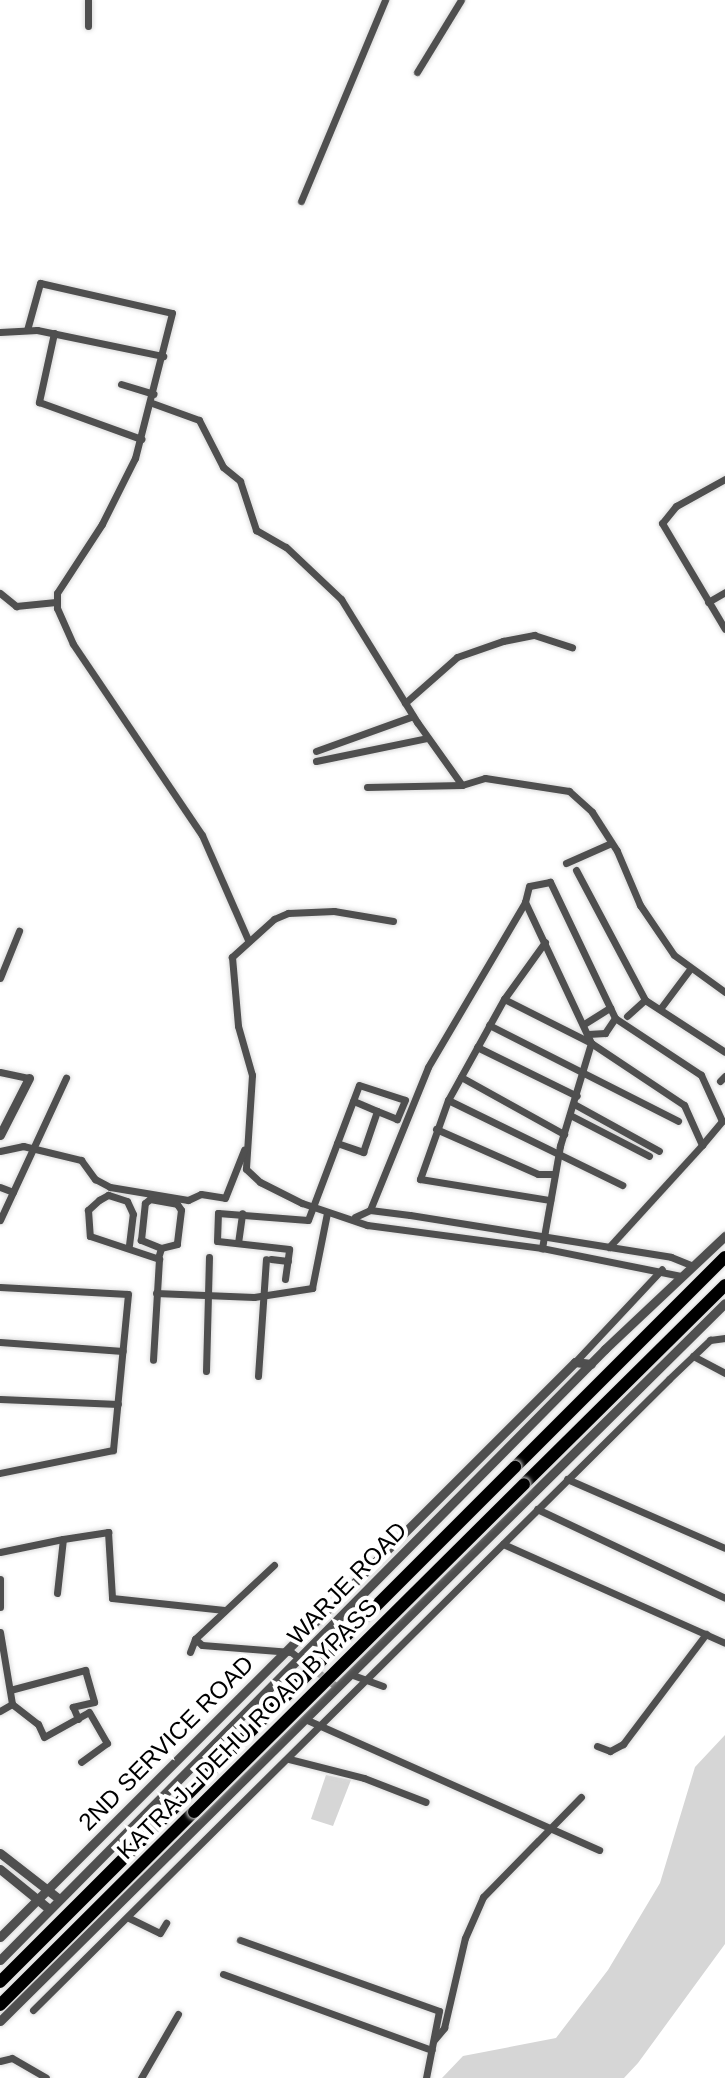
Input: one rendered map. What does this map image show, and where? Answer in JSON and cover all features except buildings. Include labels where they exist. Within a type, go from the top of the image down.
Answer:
[{"type":"highway","name":"KATRAJ - DEHU ROAD BYPASS","points":[[0,1982],[725,1257]]},
{"type":"highway","name":"KATRAJ - DEHU ROAD BYPASS","points":[[0,2005],[725,1285]]},
{"type":"street","points":[[88,0],[88,26]]},
{"type":"street","points":[[301,201],[385,0]]},
{"type":"street","points":[[417,72],[461,0]]},
{"type":"street","points":[[27,330],[40,283],[172,313],[152,403],[120,492],[57,593],[56,602],[73,644],[202,835],[248,940]]},
{"type":"street","points":[[0,332],[27,330],[54,333],[163,356]]},
{"type":"street","points":[[54,333],[39,402],[141,439]]},
{"type":"street","points":[[121,384],[154,394]]},
{"type":"street","points":[[152,403],[199,420],[223,467],[240,481],[256,530],[286,547],[341,599],[427,738],[462,785]]},
{"type":"street","points":[[725,479],[676,506],[662,523],[725,629]]},
{"type":"street","points":[[708,602],[725,592]]},
{"type":"street","points":[[0,593],[16,606],[56,602]]},
{"type":"street","points":[[405,703],[442,667],[503,641],[534,635],[572,647]]},
{"type":"street","points":[[316,751],[413,716]]},
{"type":"street","points":[[316,761],[427,738]]},
{"type":"street","points":[[367,787],[462,785],[485,778],[569,791],[592,812],[640,905],[674,955],[725,992]]},
{"type":"street","points":[[566,863],[609,844]]},
{"type":"street","points":[[576,870],[645,1000],[725,1052]]},
{"type":"street","points":[[370,1210],[428,1067],[525,902],[529,886],[550,882],[615,1018],[701,1075],[722,1121],[612,1244]]},
{"type":"street","points":[[525,902],[591,1043],[559,1152],[542,1248]]},
{"type":"street","points":[[393,921],[334,911],[288,913],[248,940],[232,957],[238,1026],[252,1075],[244,1148],[246,1169],[260,1182],[314,1208],[355,1217],[367,1225],[542,1248],[662,1269],[681,1276]]},
{"type":"street","points":[[0,978],[19,931]]},
{"type":"street","points":[[545,942],[504,999],[448,1100],[420,1179],[550,1200]]},
{"type":"street","points":[[660,1009],[690,969]]},
{"type":"street","points":[[504,999],[591,1043],[684,1105],[702,1145]]},
{"type":"street","points":[[627,1016],[645,1000]]},
{"type":"street","points":[[584,1024],[610,1008]]},
{"type":"street","points":[[588,1034],[605,1033],[615,1018]]},
{"type":"street","points":[[489,1025],[585,1071],[678,1121]]},
{"type":"street","points":[[477,1047],[575,1100],[659,1151]]},
{"type":"street","points":[[0,1072],[29,1078],[0,1135]]},
{"type":"street","points":[[461,1077],[564,1134]]},
{"type":"street","points":[[0,1220],[66,1078]]},
{"type":"street","points":[[285,1279],[288,1248],[216,1238],[220,1211],[301,1222],[311,1217],[337,1143],[359,1085],[405,1100],[397,1119],[353,1101]]},
{"type":"street","points":[[448,1100],[622,1185]]},
{"type":"street","points":[[0,1111],[11,1113]]},
{"type":"street","points":[[337,1143],[363,1152],[377,1111]]},
{"type":"street","points":[[570,1115],[649,1156]]},
{"type":"street","points":[[436,1129],[538,1174],[554,1174]]},
{"type":"street","points":[[0,1151],[34,1148],[81,1160],[95,1179],[110,1187],[188,1200],[201,1194],[225,1198],[244,1148]]},
{"type":"street","points":[[0,1187],[13,1192]]},
{"type":"street","points":[[129,1245],[133,1214],[127,1201],[108,1195],[88,1210],[90,1236],[129,1245],[158,1258]]},
{"type":"street","points":[[147,1200],[177,1204],[181,1210],[177,1244],[161,1248],[141,1240],[147,1200]]},
{"type":"street","points":[[355,1217],[370,1210],[612,1244],[693,1266]]},
{"type":"street","points":[[238,1243],[242,1213]]},
{"type":"street","points":[[156,1293],[264,1296],[312,1288],[327,1213]]},
{"type":"street","name":"WARJE ROAD","points":[[0,1960],[591,1364],[725,1236]]},
{"type":"street","points":[[153,1360],[161,1248]]},
{"type":"street","points":[[206,1371],[209,1257]]},
{"type":"street","points":[[258,1376],[268,1259],[288,1261]]},
{"type":"street","name":"2ND SERVICE ROAD","points":[[0,1937],[575,1362],[662,1269]]},
{"type":"street","points":[[0,1287],[128,1294],[113,1450],[0,1473]]},
{"type":"street","points":[[0,2021],[725,1303]]},
{"type":"street","points":[[33,2010],[230,1820],[364,1682],[693,1356],[710,1340],[725,1338]]},
{"type":"street","points":[[0,1342],[123,1351]]},
{"type":"street","points":[[693,1356],[725,1373]]},
{"type":"street","points":[[575,1362],[591,1364]]},
{"type":"street","points":[[0,1399],[118,1404]]},
{"type":"street","points":[[567,1479],[725,1548]]},
{"type":"street","points":[[537,1509],[725,1598]]},
{"type":"street","points":[[0,1552],[63,1539],[111,1535],[112,1598],[224,1610]]},
{"type":"street","points":[[57,1593],[63,1539]]},
{"type":"street","points":[[503,1544],[725,1643]]},
{"type":"street","points":[[190,1652],[195,1639],[274,1565]]},
{"type":"street","points":[[459,1567],[472,1575]]},
{"type":"street","points":[[0,1579],[0,1607]]},
{"type":"street","points":[[0,1632],[12,1704],[38,1724],[44,1737],[89,1712],[107,1743],[81,1762]]},
{"type":"street","points":[[597,1746],[616,1749],[706,1634]]},
{"type":"street","points":[[195,1639],[202,1645],[286,1651],[302,1658],[337,1687]]},
{"type":"street","points":[[10,1690],[85,1670],[94,1702],[73,1707],[78,1719]]},
{"type":"street","points":[[350,1674],[364,1682],[383,1686]]},
{"type":"street","points":[[0,1711],[12,1704]]},
{"type":"street","points":[[305,1719],[599,1850]]},
{"type":"street","points":[[289,1759],[364,1778],[426,1802]]},
{"type":"street","points":[[434,2040],[444,2028],[465,1938],[483,1897],[581,1797]]},
{"type":"street","points":[[212,1812],[230,1820]]},
{"type":"street","points":[[176,1847],[193,1854]]},
{"type":"street","points":[[0,1853],[59,1899]]},
{"type":"street","points":[[0,1869],[49,1909]]},
{"type":"street","points":[[129,1918],[160,1933],[166,1923]]},
{"type":"street","points":[[240,1940],[439,2011],[426,2078]]},
{"type":"street","points":[[223,1974],[432,2050]]},
{"type":"street","points":[[141,2078],[178,2014]]},
{"type":"street","points":[[0,2061],[12,2058],[46,2078]]},
{"type":"shaded area","points":[[725,1735],[725,1944],[638,2063],[624,2078],[442,2078],[463,2056],[556,2038],[608,1970],[660,1883],[695,1767]]},
{"type":"shaded area","points":[[326,1775],[351,1780],[333,1826],[311,1819]]}]
